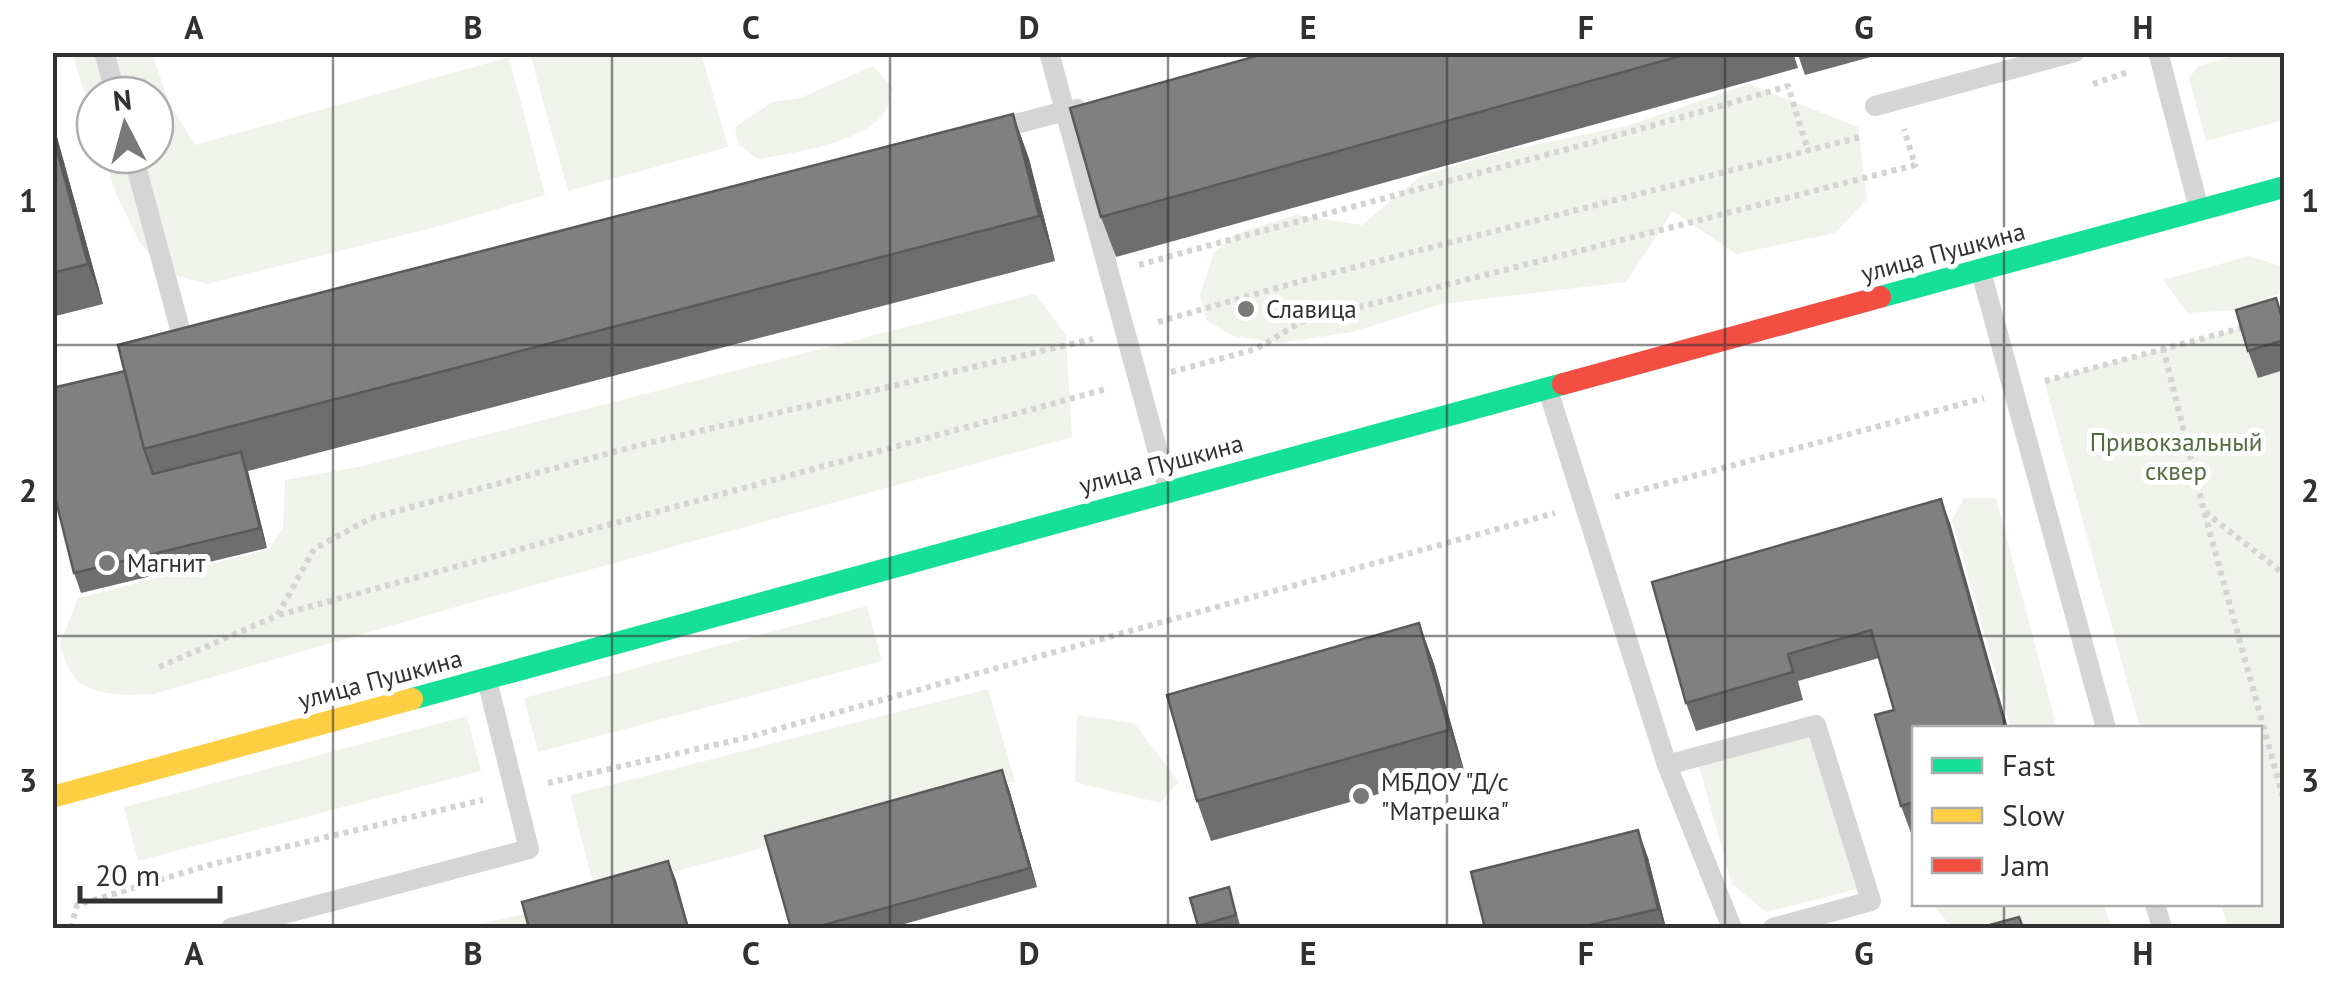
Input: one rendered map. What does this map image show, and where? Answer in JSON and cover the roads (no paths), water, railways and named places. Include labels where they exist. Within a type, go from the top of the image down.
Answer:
[{"type":"main road","name":"улица Пушкина","points":[[52,797],[2284,187]]},
{"type":"lane","points":[[1049,52],[1168,490]]},
{"type":"lane","points":[[1876,106],[2075,52]]},
{"type":"lane","points":[[2158,52],[2200,210]]},
{"type":"lane","points":[[970,136],[1093,104]]},
{"type":"lane","points":[[138,175],[183,340],[222,330]]},
{"type":"lane","points":[[1980,270],[2105,726]]},
{"type":"lane","points":[[1548,388],[1667,765],[1732,928]]},
{"type":"lane","points":[[231,928],[530,849],[486,678]]},
{"type":"lane","points":[[1667,765],[1816,725],[1871,901],[1774,928]]},
{"type":"place","name":"Славица","points":[[1246,309]]},
{"type":"place","name":"Магнит","points":[[107,563]]},
{"type":"place","name":"МБДОУ \"Д/с \"Матрешка\"","points":[[1361,796]]},
{"type":"park label","name":"Привокзальный сквер","points":[[2176,456]]}]
